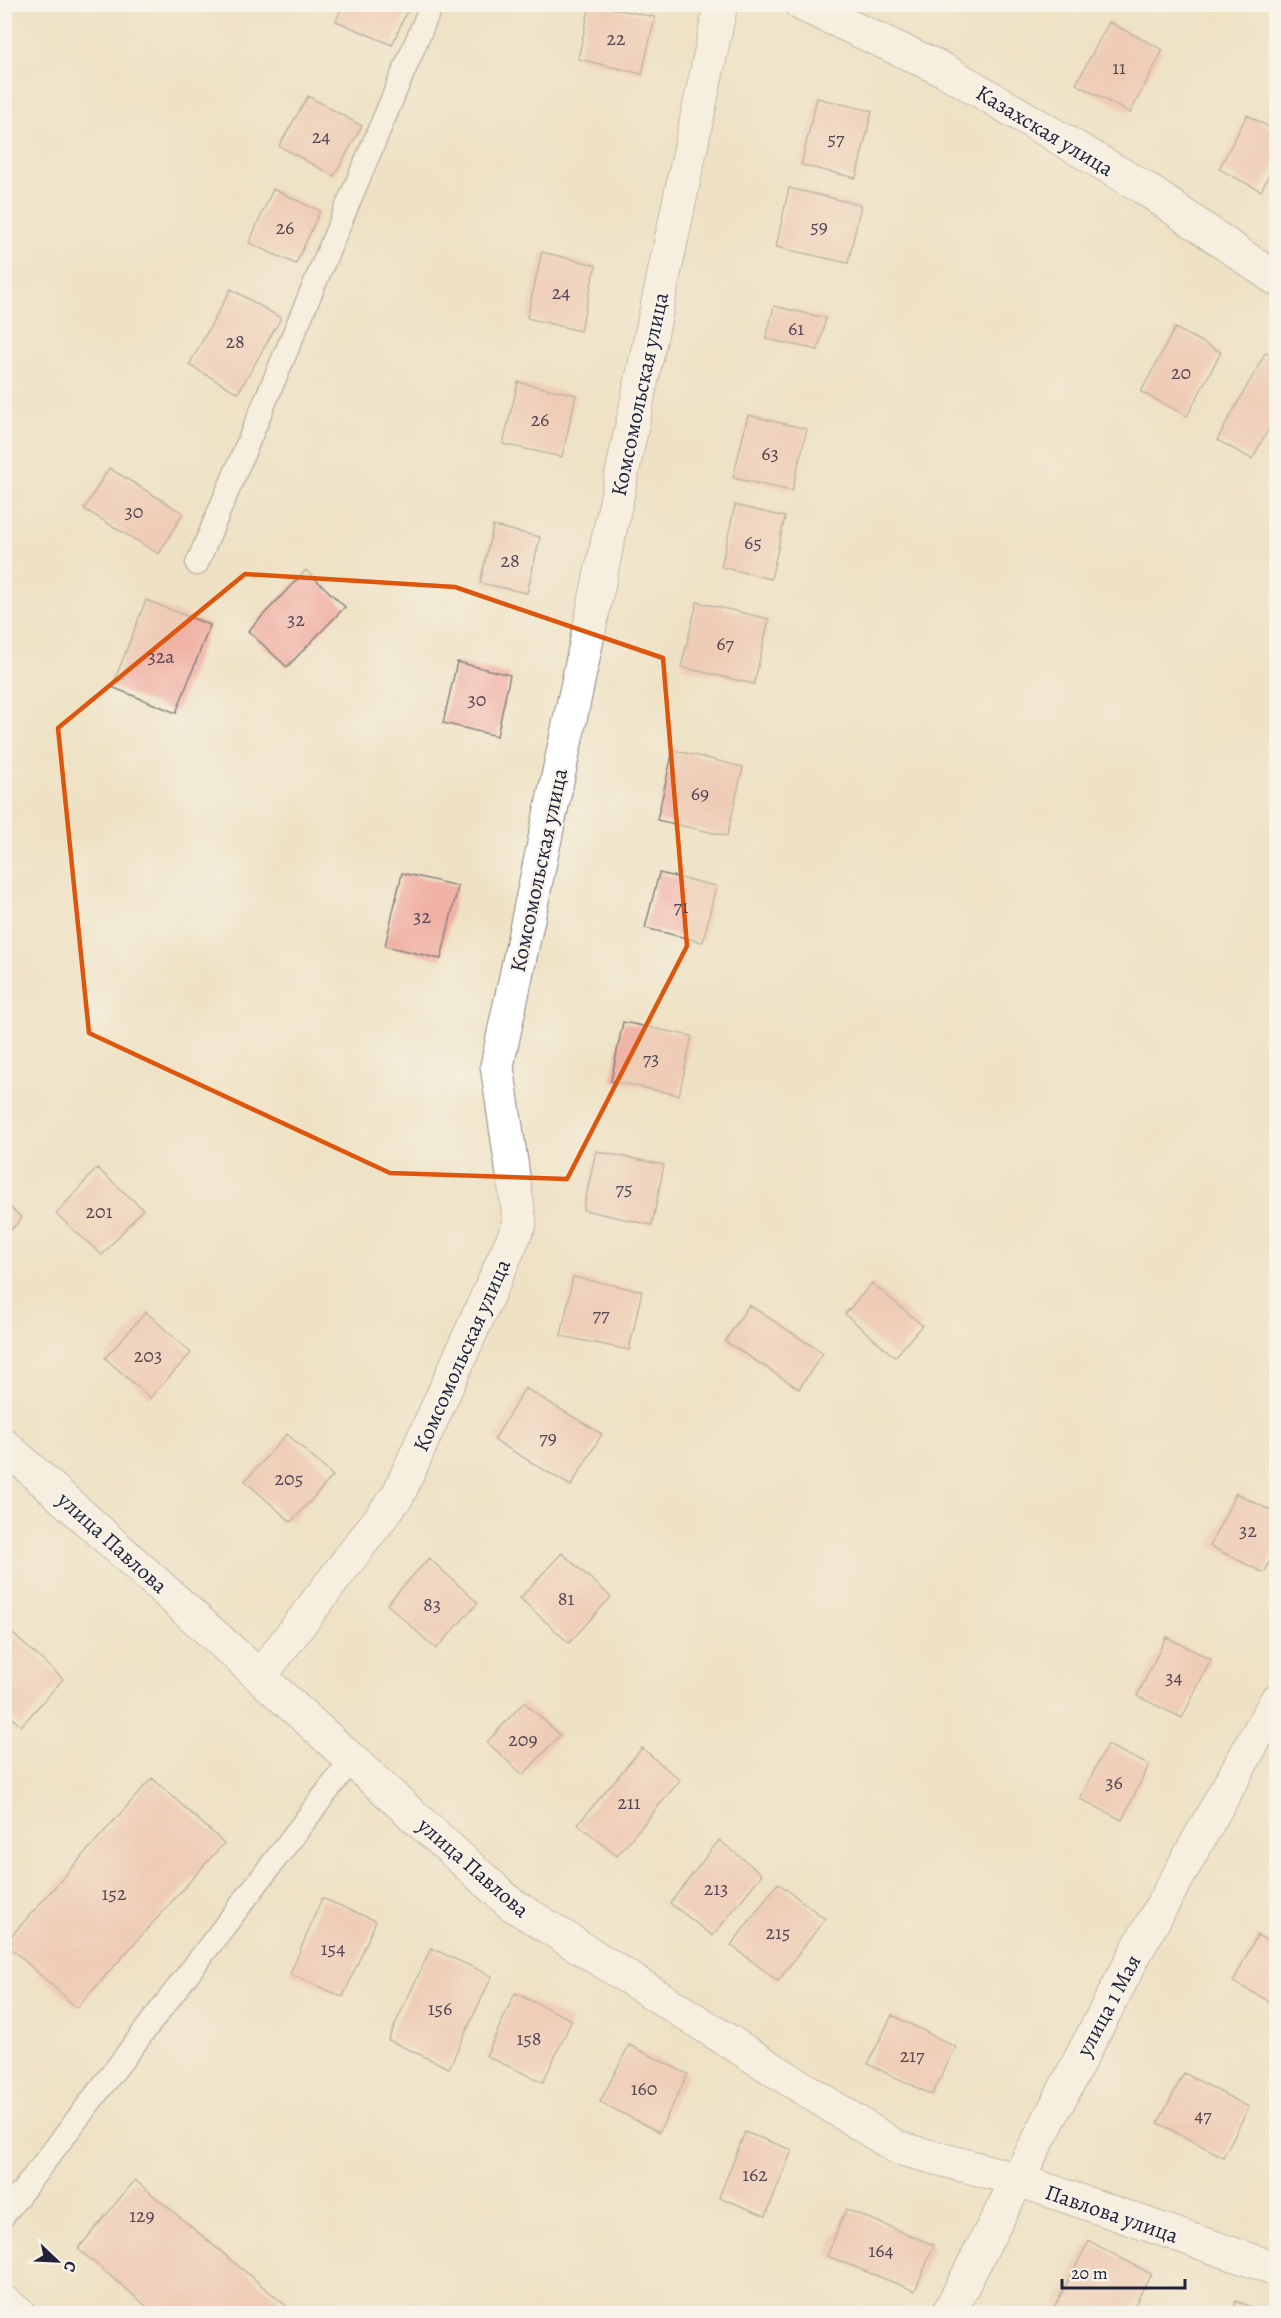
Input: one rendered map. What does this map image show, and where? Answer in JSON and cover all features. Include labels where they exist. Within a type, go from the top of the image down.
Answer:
[{"type":"street","name":"Комсомольская улица","points":[[261,1676],[398,1495],[520,1223],[497,1066],[721,4]]},
{"type":"street","name":"Казахская улица","points":[[801,4],[954,76],[1146,189],[1276,279]]},
{"type":"street","name":"улица Павлова","points":[[4,1445],[510,1904],[898,2148],[1016,2180]]},
{"type":"street","name":"улица 1 Мая","points":[[948,2313],[1137,1950],[1276,1701]]},
{"type":"street","name":"Павлова улица","points":[[1016,2180],[1276,2269]]},
{"type":"street","points":[[4,2302],[19,2313]]},
{"type":"lane","points":[[197,564],[432,4]]},
{"type":"lane","points":[[4,2215],[352,1760]]},
{"type":"highlighted area","points":[[245,574],[455,587],[663,658],[687,946],[567,1179],[390,1173],[89,1033],[58,728]]},
{"type":"building","points":[[343,4],[410,4],[392,45],[336,21]]},
{"type":"building","points":[[590,4],[655,17],[642,74],[578,59]]},
{"type":"building","points":[[1109,22],[1163,50],[1130,113],[1076,84]]},
{"type":"building","points":[[308,96],[362,126],[334,176],[279,146]]},
{"type":"building","points":[[817,98],[872,111],[856,178],[801,165]]},
{"type":"building","points":[[1247,115],[1276,131],[1276,161],[1261,191],[1219,169]]},
{"type":"building","points":[[789,188],[861,205],[848,263],[776,247]]},
{"type":"building","points":[[273,189],[320,211],[296,264],[249,243]]},
{"type":"building","points":[[542,252],[596,265],[580,331],[527,318]]},
{"type":"building","points":[[231,289],[281,318],[238,393],[189,365]]},
{"type":"building","points":[[774,306],[826,318],[818,350],[766,339]]},
{"type":"building","points":[[1175,328],[1221,352],[1187,416],[1141,392]]},
{"type":"building","points":[[1266,352],[1276,358],[1276,415],[1252,459],[1217,440]]},
{"type":"building","points":[[518,382],[576,395],[562,457],[503,444]]},
{"type":"building","points":[[748,415],[807,429],[792,491],[733,478]]},
{"type":"building","points":[[109,468],[183,513],[159,554],[84,509]]},
{"type":"building","points":[[735,505],[785,517],[771,579],[721,567]]},
{"type":"building","points":[[493,526],[540,537],[527,593],[480,583]]},
{"type":"building","points":[[306,570],[345,607],[287,667],[248,631]]},
{"type":"building","points":[[146,600],[210,625],[176,713],[112,687]]},
{"type":"building","points":[[697,602],[769,619],[754,684],[681,667]]},
{"type":"building","points":[[457,662],[510,675],[497,736],[443,723]]},
{"type":"building","points":[[673,750],[743,767],[727,836],[657,820]]},
{"type":"building","points":[[402,873],[458,886],[441,959],[385,946]]},
{"type":"building","points":[[659,873],[716,886],[703,942],[645,928]]},
{"type":"building","points":[[623,1022],[692,1036],[679,1095],[611,1081]]},
{"type":"building","points":[[596,1151],[664,1165],[652,1225],[583,1210]]},
{"type":"building","points":[[97,1168],[143,1209],[102,1255],[56,1214]]},
{"type":"building","points":[[4,1202],[22,1218],[4,1237]]},
{"type":"building","points":[[573,1277],[642,1291],[629,1350],[561,1336]]},
{"type":"building","points":[[872,1283],[922,1325],[895,1357],[845,1314]]},
{"type":"building","points":[[749,1305],[823,1353],[799,1389],[725,1341]]},
{"type":"building","points":[[146,1312],[191,1353],[150,1398],[105,1358]]},
{"type":"building","points":[[525,1388],[602,1434],[571,1486],[494,1440]]},
{"type":"building","points":[[287,1434],[333,1476],[291,1522],[245,1481]]},
{"type":"building","points":[[1236,1493],[1276,1513],[1276,1547],[1264,1573],[1210,1546]]},
{"type":"building","points":[[562,1553],[611,1597],[569,1643],[520,1598]]},
{"type":"building","points":[[429,1558],[478,1603],[436,1649],[387,1604]]},
{"type":"building","points":[[4,1626],[63,1679],[21,1726],[4,1711]]},
{"type":"building","points":[[1166,1637],[1211,1659],[1182,1718],[1137,1696]]},
{"type":"building","points":[[524,1702],[560,1735],[523,1775],[487,1742]]},
{"type":"building","points":[[1107,1745],[1149,1765],[1122,1820],[1080,1799]]},
{"type":"building","points":[[642,1748],[680,1780],[617,1856],[578,1824]]},
{"type":"building","points":[[152,1778],[224,1843],[77,2008],[5,1943]]},
{"type":"building","points":[[719,1840],[762,1874],[713,1936],[670,1903]]},
{"type":"building","points":[[778,1883],[825,1919],[778,1981],[731,1945]]},
{"type":"building","points":[[322,1898],[376,1921],[343,1997],[290,1974]]},
{"type":"building","points":[[1257,1935],[1276,1945],[1276,2005],[1233,1982]]},
{"type":"building","points":[[431,1948],[492,1976],[449,2068],[388,2040]]},
{"type":"building","points":[[515,1993],[572,2020],[543,2082],[486,2056]]},
{"type":"building","points":[[892,2015],[956,2047],[932,2095],[868,2064]]},
{"type":"building","points":[[629,2045],[688,2074],[659,2132],[600,2102]]},
{"type":"building","points":[[1184,2073],[1249,2107],[1223,2157],[1158,2123]]},
{"type":"building","points":[[745,2132],[792,2150],[766,2216],[719,2197]]},
{"type":"building","points":[[135,2180],[296,2314],[156,2314],[78,2249]]},
{"type":"building","points":[[846,2209],[934,2245],[915,2291],[827,2256]]},
{"type":"building","points":[[1089,2241],[1151,2274],[1130,2314],[1064,2314],[1054,2308]]},
{"type":"building","points":[[1236,2301],[1266,2313],[1266,2314],[1232,2314]]}]
